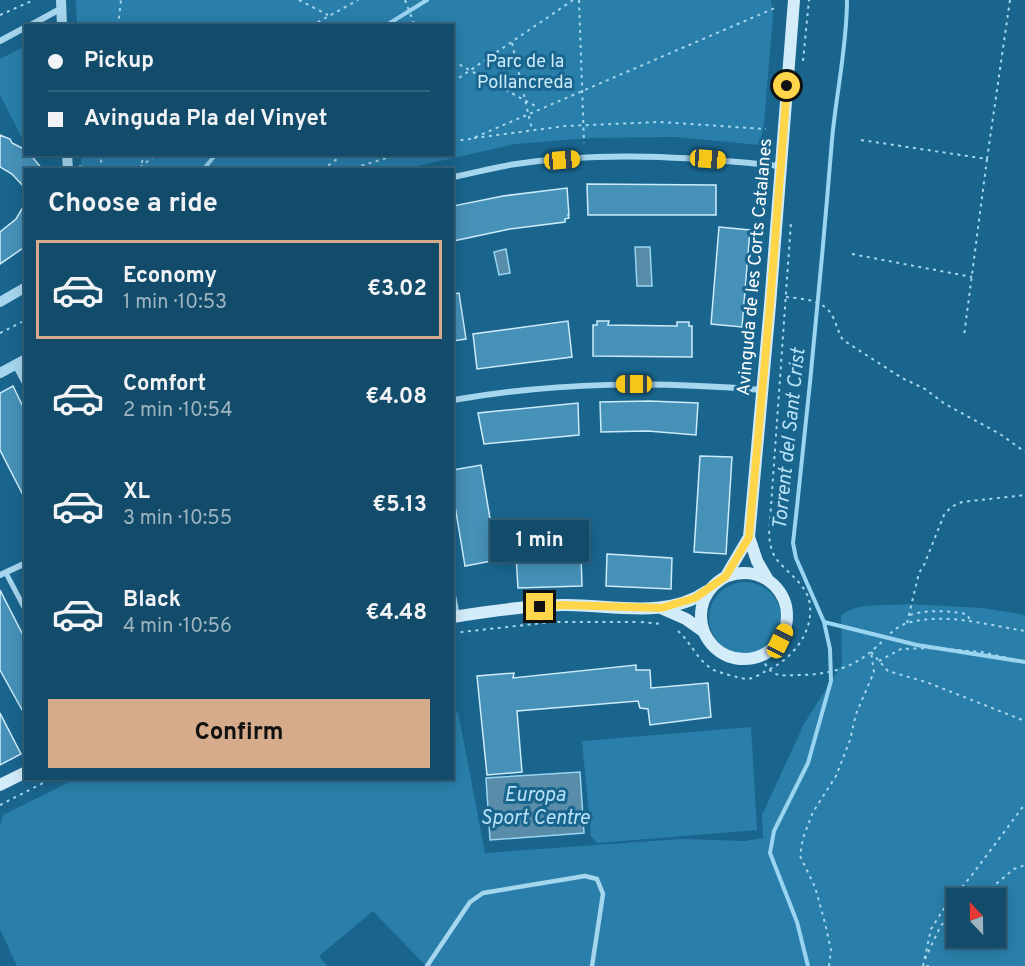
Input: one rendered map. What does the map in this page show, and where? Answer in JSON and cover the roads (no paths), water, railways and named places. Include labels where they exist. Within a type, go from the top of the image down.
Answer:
[{"type":"main road","name":"Avinguda de les Corts Catalanes","points":[[768,580],[757,561],[749,537],[794,0]]},
{"type":"main road","name":"Avinguda de les Corts Catalanes","points":[[726,576],[749,537]]},
{"type":"main road","points":[[455,616],[562,605],[661,608],[695,598],[726,576],[746,572],[768,580],[781,596],[786,607],[787,619],[780,641],[761,657],[750,660],[738,660],[716,650],[703,631],[700,610],[713,587]]},
{"type":"main road","points":[[661,608],[686,619],[703,631]]},
{"type":"main road","points":[[0,786],[24,773]]},
{"type":"street","points":[[61,4],[62,24]]},
{"type":"street","points":[[30,24],[61,4]]},
{"type":"street","points":[[0,41],[24,28]]},
{"type":"street","points":[[454,177],[515,164],[586,158],[666,156],[780,166]]},
{"type":"street","points":[[0,302],[24,288]]},
{"type":"street","points":[[0,373],[21,362]]},
{"type":"street","points":[[454,399],[589,384],[700,385],[762,390]]},
{"type":"street","points":[[24,564],[3,574],[24,608]]},
{"type":"lane","points":[[427,966],[470,902],[483,893],[585,876],[597,879],[603,894],[592,966]]},
{"type":"water","points":[[635,247],[650,247],[652,286],[637,286]]},
{"type":"water","points":[[506,249],[510,273],[499,275],[494,252]]},
{"type":"water","name":"Europa Sport Centre","points":[[580,772],[584,833],[490,840],[486,778]]},
{"type":"waterway","points":[[388,24],[427,0]]},
{"type":"waterway","name":"Torrent del Sant Crist","points":[[808,966],[797,922],[770,853],[774,831],[808,763],[831,681],[830,649],[824,622],[796,558],[793,543],[847,0]]},
{"type":"waterway","points":[[205,168],[214,156]]},
{"type":"waterway","points":[[824,622],[917,645],[1025,662]]},
{"type":"park label","name":"Parc de la Pollancreda","points":[[525,71]]}]
